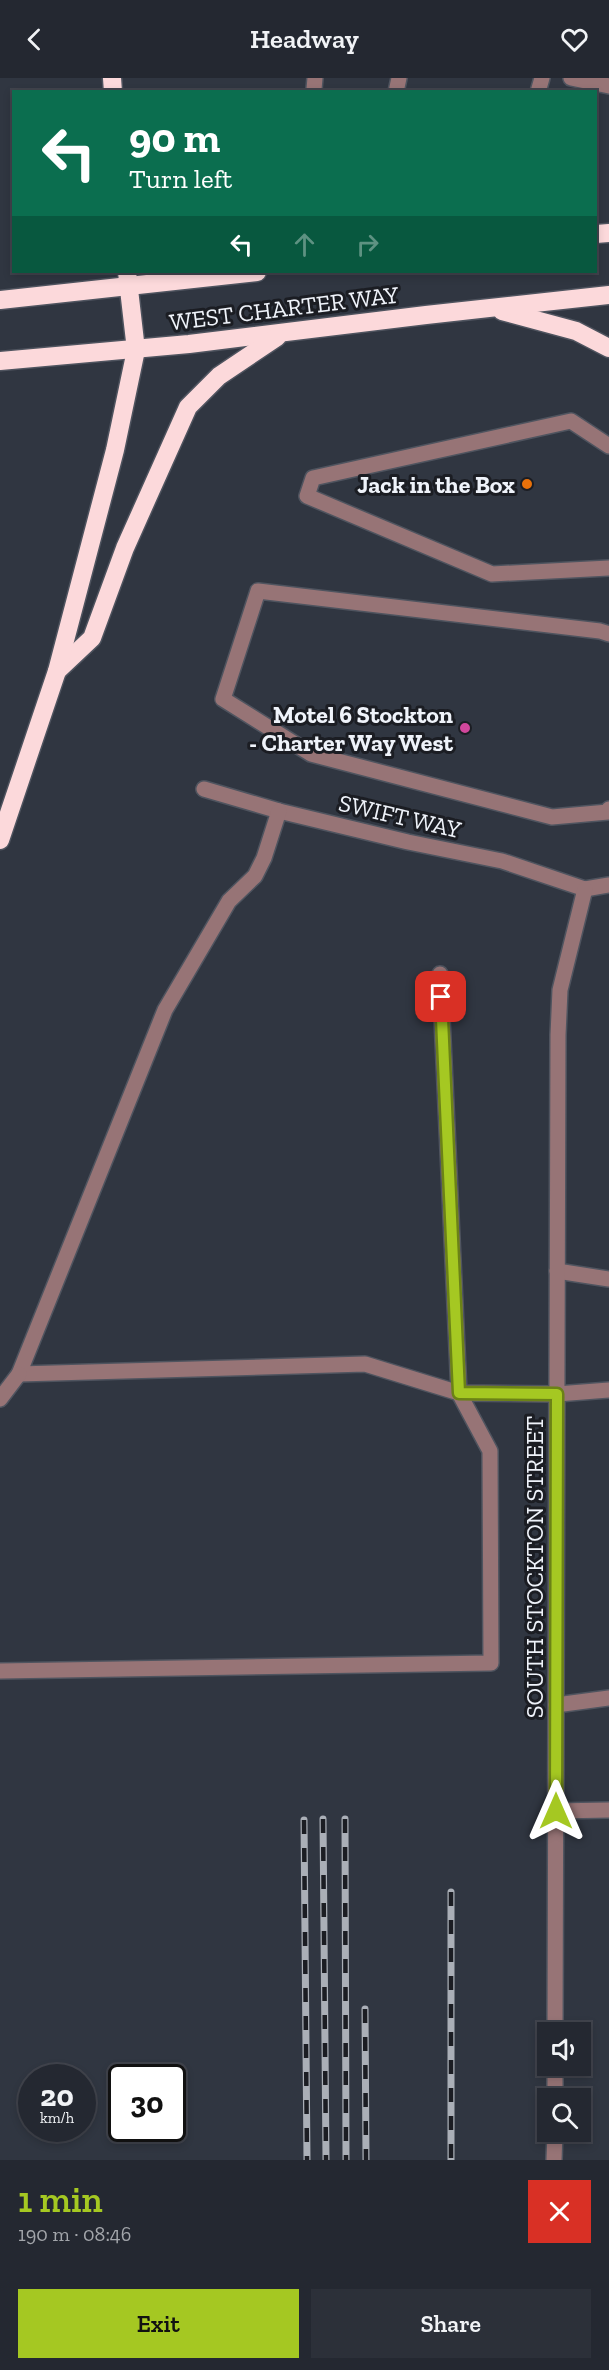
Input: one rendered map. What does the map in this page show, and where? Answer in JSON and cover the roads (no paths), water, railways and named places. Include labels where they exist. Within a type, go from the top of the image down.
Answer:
[{"type":"highway","name":"WEST CHARTER WAY","points":[[0,300],[127,278],[235,273]]},
{"type":"highway","points":[[0,840],[57,671],[116,450],[136,350],[127,278]]},
{"type":"highway","name":"WEST CHARTER WAY","points":[[0,361],[136,350],[609,296]]},
{"type":"highway","points":[[492,308],[576,331],[609,348]]},
{"type":"highway","points":[[57,671],[92,638],[125,548],[188,407],[219,376],[281,334]]},
{"type":"street","points":[[572,78],[609,86]]},
{"type":"street","points":[[609,446],[571,421],[313,477],[307,496],[492,574],[609,568]]},
{"type":"street","points":[[609,634],[600,631],[258,591],[223,699],[311,754],[552,817],[608,812],[609,809]]},
{"type":"street","name":"SWIFT WAY","points":[[204,789],[279,811],[408,842],[502,861],[585,889]]},
{"type":"street","points":[[0,1399],[19,1374],[165,1010],[230,901],[255,876],[264,858],[279,811]]},
{"type":"street","points":[[585,889],[609,885]]},
{"type":"street","name":"SOUTH STOCKTON STREET","points":[[555,2022],[558,1035],[560,990],[585,889]]},
{"type":"street","points":[[0,1671],[491,1663],[490,1451],[459,1393],[440,974]]},
{"type":"street","points":[[557,1271],[609,1279]]},
{"type":"street","points":[[19,1374],[365,1364],[459,1393],[557,1394],[609,1390]]},
{"type":"street","points":[[556,1705],[609,1698]]},
{"type":"street","points":[[556,1811],[609,1810]]},
{"type":"street","points":[[554,2160],[555,2142]]},
{"type":"railway","points":[[323,1819],[326,2160]]},
{"type":"railway","points":[[345,1819],[346,2160]]},
{"type":"railway","points":[[304,1820],[307,2160]]},
{"type":"railway","points":[[451,1892],[451,2160]]},
{"type":"railway","points":[[365,2009],[366,2160]]},
{"type":"place","name":"Jack in the Box","points":[[527,484]]},
{"type":"place","name":"Motel 6 Stockton - Charter Way West","points":[[465,728]]}]
